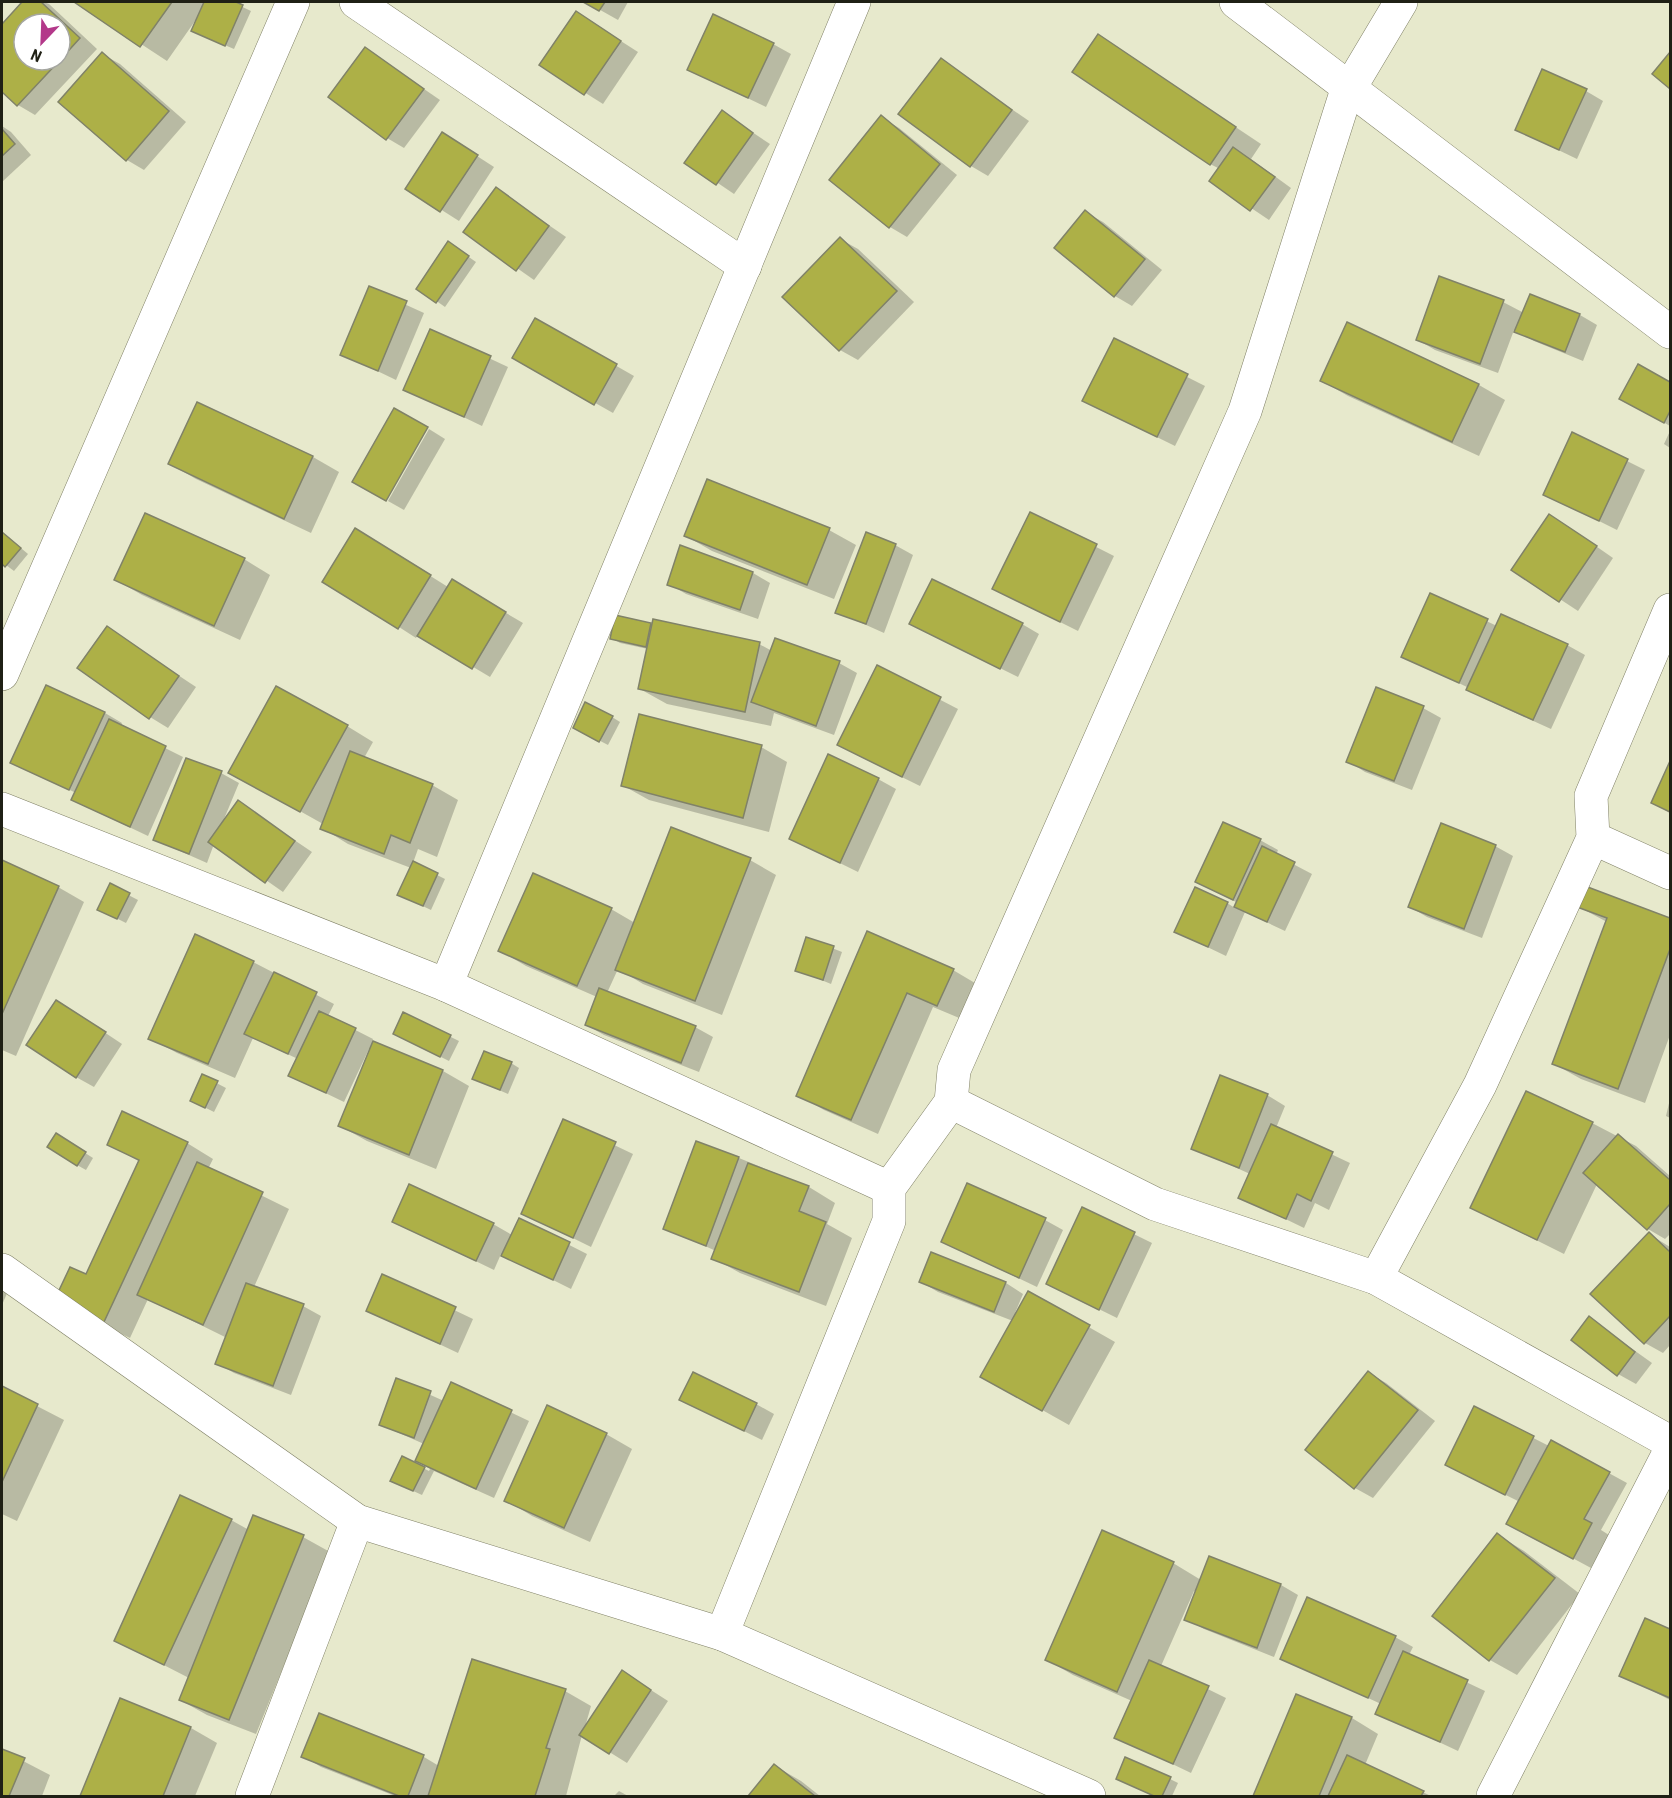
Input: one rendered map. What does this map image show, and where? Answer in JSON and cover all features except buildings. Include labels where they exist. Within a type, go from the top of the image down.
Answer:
[{"type":"street","points":[[2,674],[293,2]]},
{"type":"street","points":[[357,2],[745,266]]},
{"type":"street","points":[[446,985],[854,2]]},
{"type":"street","points":[[1236,2],[1671,332]]},
{"type":"street","points":[[722,1634],[889,1221],[889,1188],[951,1102],[954,1070],[1245,411],[1345,96],[1401,2]]},
{"type":"street","points":[[1376,1278],[1480,1085],[1593,838],[1591,796],[1671,610]]},
{"type":"street","points":[[2,809],[446,985],[889,1188]]},
{"type":"street","points":[[1593,838],[1671,873]]},
{"type":"street","points":[[951,1102],[1155,1204],[1376,1278],[1671,1442]]},
{"type":"street","points":[[2,1270],[357,1521],[722,1634],[1089,1797]]},
{"type":"street","points":[[1493,1797],[1671,1452]]},
{"type":"street","points":[[252,1797],[357,1521]]}]
